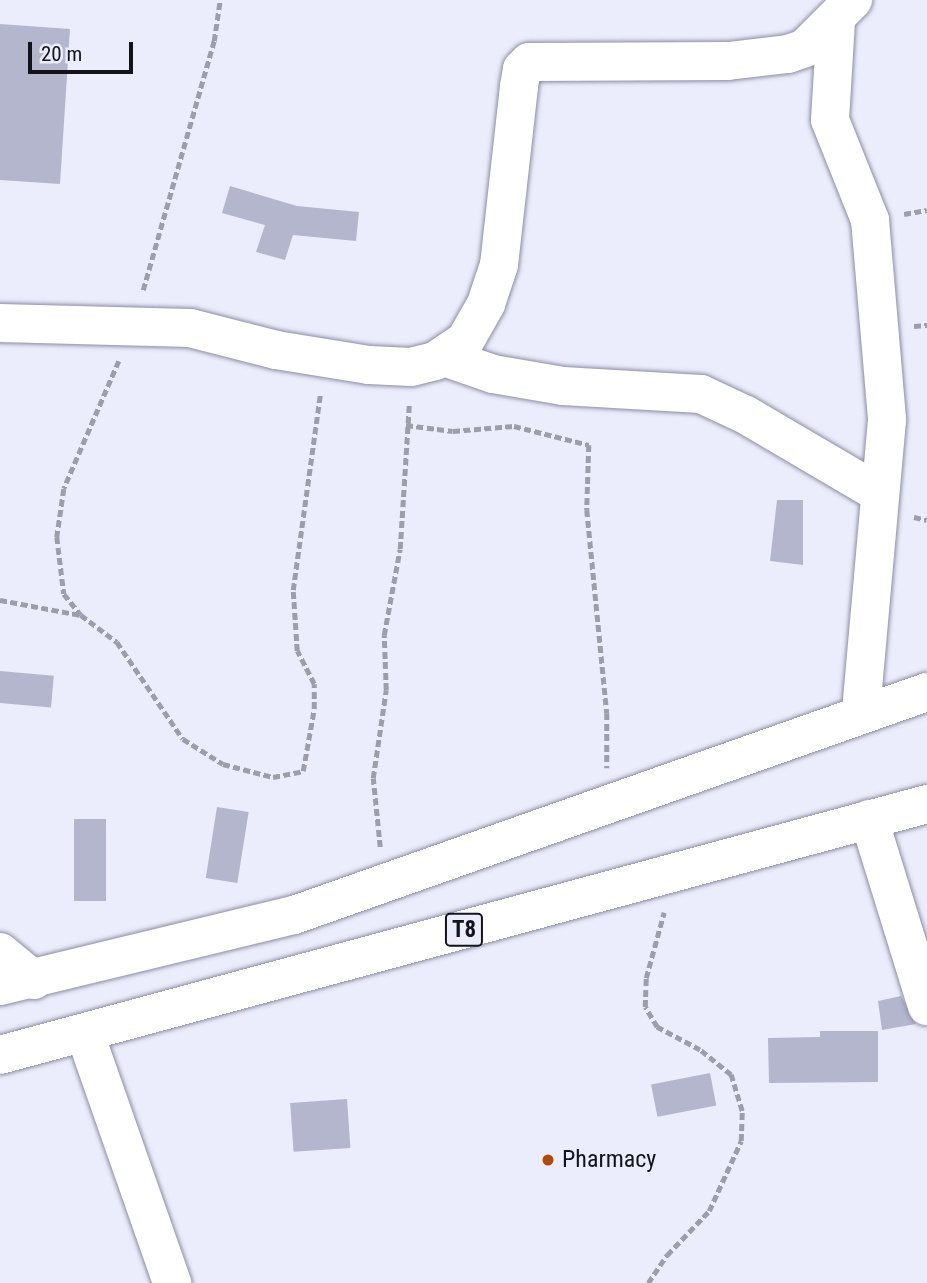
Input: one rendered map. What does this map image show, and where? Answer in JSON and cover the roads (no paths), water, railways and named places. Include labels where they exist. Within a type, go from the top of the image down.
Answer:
[{"type":"main road","points":[[429,361],[465,341],[486,304],[499,265],[519,86],[522,69],[529,62],[728,61],[788,54],[805,48],[845,11]]},
{"type":"main road","points":[[845,11],[830,120],[870,220],[878,285],[887,420],[861,712]]},
{"type":"main road","points":[[0,323],[50,328],[190,328],[326,358],[429,361],[563,386],[701,394],[746,415],[879,493]]},
{"type":"main road","points":[[0,952],[17,983],[294,915],[861,712],[927,692]]},
{"type":"main road","name":"T8","points":[[0,1055],[927,804]]},
{"type":"main road","points":[[869,819],[927,1006]]},
{"type":"main road","points":[[85,1034],[172,1283]]},
{"type":"place","name":"Pharmacy","points":[[548,1160]]}]
